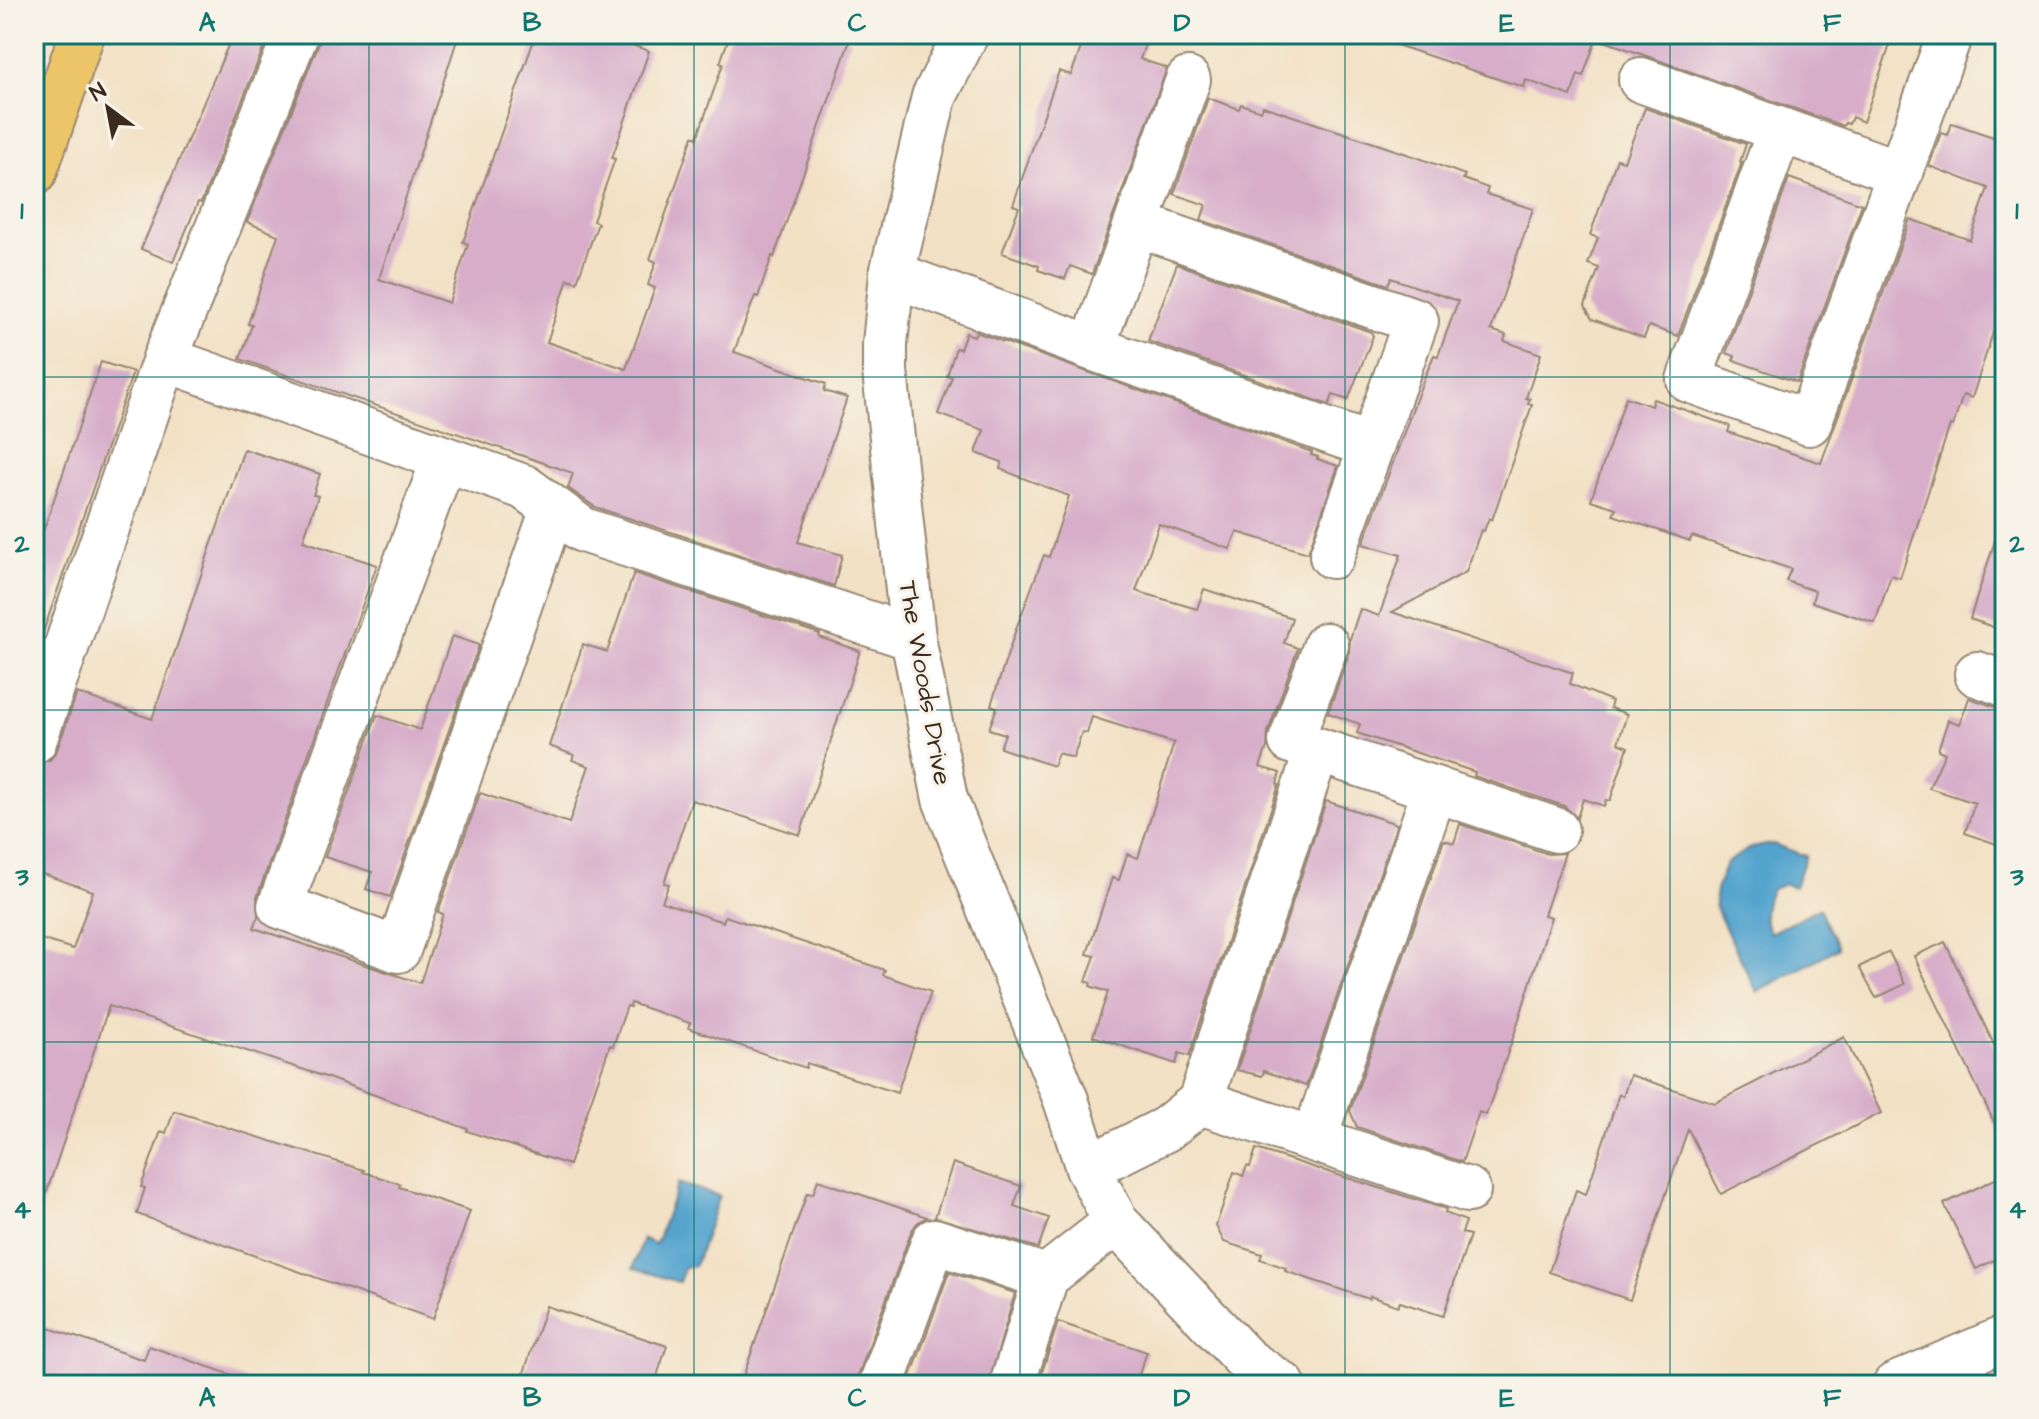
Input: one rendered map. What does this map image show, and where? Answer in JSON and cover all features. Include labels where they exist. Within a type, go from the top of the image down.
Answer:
[{"type":"highway","points":[[34,173],[82,34]]},
{"type":"lane","points":[[34,741],[165,359],[296,34]]},
{"type":"lane","name":"The Woods Drive","points":[[966,34],[934,97],[892,274],[885,344],[885,371],[913,638],[945,799],[1066,1100],[1088,1168],[1116,1222],[1246,1360],[1283,1385]]},
{"type":"lane","points":[[1780,130],[1689,380],[1809,423],[1950,34]]},
{"type":"lane","points":[[1092,348],[1188,80]]},
{"type":"lane","points":[[1641,80],[1900,173]]},
{"type":"lane","points":[[1137,224],[1416,321],[1332,556]]},
{"type":"lane","points":[[892,274],[1371,446]]},
{"type":"lane","points":[[165,359],[524,487],[583,530],[913,638]]},
{"type":"lane","points":[[444,459],[280,906],[398,950],[553,509]]},
{"type":"lane","points":[[1326,645],[1291,741],[1556,830]]},
{"type":"lane","points":[[1088,1168],[1166,1129],[1200,1102],[1317,750]]},
{"type":"lane","points":[[1314,1139],[1435,789]]},
{"type":"lane","points":[[1200,1102],[1468,1190]]},
{"type":"lane","points":[[1012,1385],[1046,1277],[1116,1222]]},
{"type":"lane","points":[[881,1385],[934,1241],[1046,1277]]},
{"type":"lane","points":[[1895,1385],[2005,1338]]},
{"type":"water","points":[[1773,844],[1806,856],[1795,887],[1785,884],[1772,889],[1769,895],[1764,916],[1770,933],[1819,908],[1838,948],[1757,992],[1715,907],[1716,889],[1726,863],[1751,848]]},
{"type":"water","points":[[678,1183],[719,1196],[696,1263],[693,1267],[685,1266],[679,1282],[633,1268],[643,1239],[656,1244]]},
{"type":"building","points":[[233,34],[269,34],[201,203],[198,202],[173,262],[141,249]]},
{"type":"building","points":[[320,34],[459,34],[379,279],[449,303],[468,244],[463,242],[536,34],[612,34],[649,51],[593,221],[598,223],[577,282],[568,279],[547,342],[626,369],[655,288],[648,285],[656,262],[650,259],[693,136],[697,138],[723,64],[720,63],[730,34],[828,34],[850,40],[774,257],[734,352],[826,384],[824,391],[847,398],[798,542],[842,555],[834,586],[595,507],[568,488],[573,473],[240,359],[252,325],[248,324],[278,235],[247,222]]},
{"type":"building","points":[[1086,34],[1112,34],[1145,45],[1140,59],[1167,68],[1092,274],[1070,266],[1065,279],[1002,253],[1019,207],[1013,205],[1059,71],[1071,75]]},
{"type":"building","points":[[1383,34],[1598,34],[1583,76],[1578,74],[1571,96],[1526,80],[1524,87],[1498,79],[1382,40]]},
{"type":"building","points":[[1600,34],[1858,34],[1890,45],[1863,122],[1852,117],[1849,124],[1843,126],[1599,39]]},
{"type":"building","points":[[1208,98],[1239,109],[1241,104],[1261,111],[1263,106],[1419,158],[1465,175],[1463,179],[1488,188],[1486,194],[1533,209],[1491,330],[1506,335],[1504,341],[1541,354],[1526,398],[1532,405],[1492,520],[1489,518],[1484,531],[1481,530],[1466,572],[1392,612],[1573,673],[1570,684],[1612,701],[1610,708],[1627,714],[1618,743],[1628,747],[1610,801],[1606,800],[1604,806],[1583,799],[1577,818],[1564,806],[1474,776],[1475,772],[1357,733],[1360,724],[1328,713],[1349,654],[1350,639],[1360,609],[1379,616],[1401,555],[1363,544],[1421,386],[1434,355],[1438,356],[1458,301],[1391,278],[1388,285],[1201,220],[1206,205],[1174,194]]},
{"type":"building","points":[[1645,108],[1746,144],[1678,336],[1649,326],[1644,338],[1592,319],[1585,306],[1599,268],[1588,264],[1598,238],[1590,235],[1617,159],[1624,161]]},
{"type":"building","points":[[1952,123],[2005,141],[2005,336],[1993,332],[1972,398],[1963,395],[1953,426],[1950,425],[1900,578],[1891,575],[1875,623],[1812,602],[1815,591],[1786,581],[1791,569],[1692,536],[1690,541],[1613,515],[1616,508],[1591,500],[1626,397],[1651,406],[1653,399],[1730,426],[1728,432],[1821,463],[1910,219],[1970,240],[1988,188],[1929,166],[1941,133],[1948,135]]},
{"type":"building","points":[[1789,178],[1862,204],[1797,382],[1733,360],[1735,356],[1726,353]]},
{"type":"building","points":[[1177,264],[1371,332],[1373,336],[1348,400],[1333,395],[1329,405],[1148,341]]},
{"type":"building","points":[[976,332],[1312,452],[1311,455],[1317,459],[1338,466],[1308,553],[1237,532],[1230,549],[1159,524],[1136,591],[1197,609],[1204,589],[1292,618],[1284,643],[1298,648],[1268,732],[1260,767],[1280,773],[1279,785],[1189,1056],[1179,1053],[1176,1064],[1093,1036],[1108,992],[1090,986],[1091,983],[1086,981],[1095,956],[1087,954],[1112,878],[1119,880],[1127,854],[1138,858],[1174,743],[1092,717],[1087,733],[1082,732],[1073,758],[1058,753],[1053,766],[1000,748],[1005,734],[989,729],[997,707],[991,705],[1016,629],[1044,555],[1049,557],[1069,496],[1000,469],[1002,462],[976,453],[984,430],[938,414],[952,377],[947,376],[956,348],[960,349],[966,333],[974,336]]},
{"type":"building","points":[[101,362],[133,372],[39,644],[34,643],[34,558]]},
{"type":"building","points":[[244,449],[320,474],[313,495],[318,496],[303,541],[377,565],[257,897],[258,916],[254,928],[420,983],[443,914],[438,912],[480,793],[569,823],[589,766],[572,760],[574,755],[549,746],[583,644],[607,652],[634,573],[820,634],[819,637],[860,651],[800,835],[692,800],[664,883],[669,884],[662,902],[723,922],[725,916],[743,922],[885,970],[883,975],[931,992],[897,1093],[807,1063],[806,1068],[688,1028],[690,1023],[631,1003],[630,1007],[627,1006],[613,1046],[610,1045],[569,1165],[467,1131],[320,1075],[109,1006],[40,1212],[34,1211],[34,956],[40,939],[73,949],[93,891],[34,871],[34,765],[50,760],[57,750],[77,693],[152,719]]},
{"type":"building","points":[[1998,531],[2005,532],[2005,631],[1970,619]]},
{"type":"building","points":[[452,636],[479,645],[390,897],[366,889],[372,872],[325,857],[377,715],[420,730]]},
{"type":"building","points":[[1969,698],[2005,710],[2005,847],[1965,833],[1975,803],[1929,788],[1945,753],[1938,750],[1948,720],[1960,724]]},
{"type":"building","points":[[1326,801],[1397,824],[1306,1086],[1264,1071],[1262,1076],[1237,1070]]},
{"type":"building","points":[[1460,824],[1548,854],[1565,853],[1544,915],[1551,917],[1513,1038],[1486,1115],[1479,1112],[1462,1162],[1357,1127],[1350,1111],[1444,840],[1454,843]]},
{"type":"building","points":[[1945,942],[2005,1068],[2005,1145],[1914,956]]},
{"type":"building","points":[[1889,952],[1905,984],[1876,998],[1859,967]]},
{"type":"building","points":[[1844,1037],[1881,1113],[1721,1194],[1688,1129],[1630,1300],[1549,1272],[1576,1190],[1586,1194],[1619,1094],[1623,1096],[1630,1075],[1715,1103]]},
{"type":"building","points":[[174,1111],[364,1170],[400,1184],[399,1187],[470,1211],[433,1319],[137,1214],[145,1188],[141,1187],[161,1131],[166,1133]]},
{"type":"building","points":[[1256,1149],[1446,1209],[1445,1213],[1466,1221],[1462,1233],[1470,1235],[1443,1316],[1400,1302],[1398,1306],[1370,1296],[1369,1299],[1285,1271],[1286,1268],[1260,1259],[1262,1254],[1224,1242],[1216,1226],[1234,1172],[1243,1176],[1247,1166],[1250,1167]]},
{"type":"building","points":[[953,1163],[1021,1186],[1014,1206],[1049,1218],[1038,1248],[935,1217]]},
{"type":"building","points":[[2005,1174],[2005,1255],[1976,1269],[1944,1204]]},
{"type":"building","points":[[818,1180],[927,1217],[917,1223],[911,1232],[857,1385],[760,1385],[742,1380],[807,1193],[813,1194]]},
{"type":"building","points":[[949,1272],[1015,1293],[988,1385],[908,1385]]},
{"type":"building","points":[[546,1306],[667,1346],[654,1385],[520,1385]]},
{"type":"building","points":[[1058,1322],[1147,1352],[1135,1385],[1038,1385]]},
{"type":"building","points":[[34,1323],[144,1360],[149,1346],[246,1380],[245,1385],[34,1385]]}]
